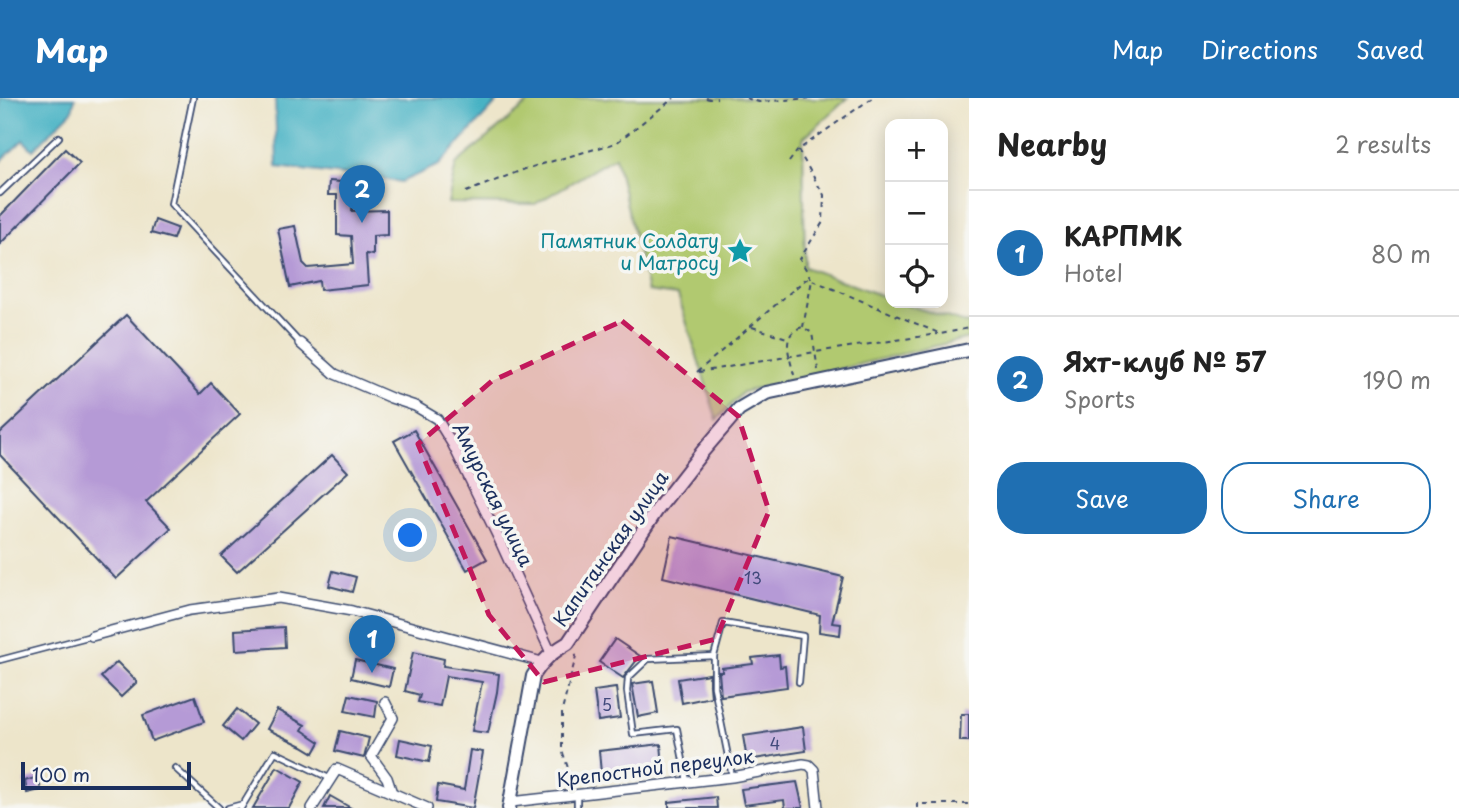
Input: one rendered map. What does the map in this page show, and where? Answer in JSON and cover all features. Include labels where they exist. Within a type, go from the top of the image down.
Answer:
[{"type":"main road","name":"Капитанская улица","points":[[546,657],[568,643],[657,510],[739,409],[766,393],[969,350]]},
{"type":"main road","points":[[510,805],[533,676],[546,657]]},
{"type":"street","name":"Амурская улица","points":[[300,343],[335,374],[415,406],[437,419],[453,445],[503,549],[546,657]]},
{"type":"street","points":[[92,636],[190,610],[278,598],[352,611],[546,657]]},
{"type":"street","points":[[385,702],[393,718],[371,756],[387,778],[392,793]]},
{"type":"street","name":"Крепостной переулок","points":[[510,805],[732,777],[803,764],[814,770],[818,808]]},
{"type":"street","points":[[312,808],[337,769],[427,808]]},
{"type":"lane","points":[[193,98],[171,204],[300,343]]},
{"type":"lane","points":[[0,193],[59,137]]},
{"type":"lane","points":[[732,777],[714,687],[714,656],[723,623],[803,636],[799,682]]},
{"type":"lane","points":[[0,660],[92,636]]},
{"type":"lane","points":[[687,782],[677,729],[633,734],[626,691],[628,678],[648,659],[714,656]]},
{"type":"lane","points":[[228,808],[242,806],[275,752],[331,779]]},
{"type":"lane","points":[[175,768],[219,808]]},
{"type":"lane","points":[[577,796],[577,808]]},
{"type":"path","points":[[466,192],[525,169],[616,143],[674,98]]},
{"type":"path","points":[[706,98],[718,98]]},
{"type":"path","points":[[746,98],[760,102],[811,98]]},
{"type":"path","points":[[789,162],[798,150],[872,98]]},
{"type":"path","points":[[798,150],[824,195],[823,222],[800,259],[812,280],[803,327]]},
{"type":"path","points":[[941,334],[806,279],[698,372],[941,334],[969,328]]},
{"type":"path","points":[[751,326],[788,339]]},
{"type":"path","points":[[796,386],[788,339],[795,328],[803,327],[812,333],[820,381]]},
{"type":"path","points":[[568,643],[575,650],[576,656],[562,711],[562,750],[577,796]]},
{"type":"path","points":[[917,808],[917,804],[969,804]]},
{"type":"highlighted area","points":[[622,321],[738,416],[769,511],[716,639],[544,682],[489,615],[418,444],[492,381]]},
{"type":"green space","points":[[534,98],[848,98],[803,138],[805,267],[885,297],[885,308],[916,308],[969,324],[969,338],[743,392],[717,420],[678,295],[648,291],[615,157],[535,204],[448,203],[456,164]]},
{"type":"water","points":[[0,98],[75,98],[72,111],[33,150],[23,140],[0,162]]},
{"type":"water","points":[[275,98],[502,98],[439,165],[401,182],[377,178],[361,188],[361,177],[277,167]]},
{"type":"building","points":[[65,149],[80,163],[0,244],[0,216]]},
{"type":"building","points":[[329,181],[354,183],[352,211],[387,210],[387,235],[373,236],[373,255],[366,254],[368,285],[320,290],[319,281],[290,287],[278,229],[295,226],[303,263],[308,268],[353,264],[351,236],[337,235],[337,195],[328,195]]},
{"type":"building","points":[[155,220],[177,228],[173,239],[151,233]]},
{"type":"building","points":[[126,315],[200,394],[211,383],[240,414],[146,502],[171,528],[116,579],[0,455],[0,433]]},
{"type":"building","points":[[414,430],[487,559],[467,570],[394,441]]},
{"type":"building","points":[[332,455],[348,472],[237,572],[221,556]]},
{"type":"building","points":[[672,536],[843,577],[832,623],[841,624],[840,635],[819,632],[820,615],[663,577]]},
{"type":"building","points":[[333,571],[356,577],[352,592],[329,586]]},
{"type":"building","points":[[284,627],[285,647],[236,650],[235,630]]},
{"type":"building","points":[[615,639],[640,656],[623,678],[599,662]]},
{"type":"building","points":[[413,652],[444,659],[443,666],[499,674],[488,733],[472,731],[482,682],[446,676],[440,706],[418,702],[420,695],[405,691]]},
{"type":"building","points":[[779,655],[780,667],[785,666],[787,687],[721,696],[719,672],[722,672],[722,668],[753,664],[752,658]]},
{"type":"building","points":[[355,660],[393,669],[389,687],[351,678]]},
{"type":"building","points":[[117,662],[137,682],[121,697],[101,677]]},
{"type":"building","points":[[709,674],[711,697],[682,703],[678,679]]},
{"type":"building","points":[[653,681],[658,713],[638,717],[632,684]]},
{"type":"building","points":[[616,688],[620,718],[598,721],[594,691]]},
{"type":"building","points":[[349,695],[377,701],[375,717],[345,711]]},
{"type":"building","points":[[195,696],[204,722],[152,741],[143,715]]},
{"type":"building","points":[[237,709],[255,724],[241,741],[223,726]]},
{"type":"building","points":[[277,710],[305,725],[302,730],[320,742],[314,753],[267,729]]},
{"type":"building","points":[[961,714],[969,714],[969,741],[960,741]]},
{"type":"building","points":[[803,727],[806,751],[747,760],[743,736]]},
{"type":"building","points":[[340,731],[369,738],[364,758],[335,751]]},
{"type":"building","points":[[400,739],[432,746],[429,762],[397,755]]},
{"type":"building","points":[[661,744],[663,766],[601,773],[599,751]]},
{"type":"building","points":[[470,750],[483,752],[473,808],[436,802],[438,785],[464,790]]},
{"type":"building","points":[[277,767],[303,782],[289,808],[253,808]]},
{"type":"building","points":[[38,777],[41,790],[27,793],[25,781]]},
{"type":"building","points":[[797,782],[803,808],[785,808],[784,800],[744,805],[741,789]]},
{"type":"building","points":[[330,796],[351,808],[324,808]]},
{"type":"building","points":[[716,797],[717,808],[669,808],[669,802]]},
{"type":"place","name":"Яхт-клуб № 57","points":[[362,223]]},
{"type":"place","name":"Памятник Солдату и Матросу","points":[[740,251]]},
{"type":"place","name":"КАРПМК","points":[[372,673]]}]
